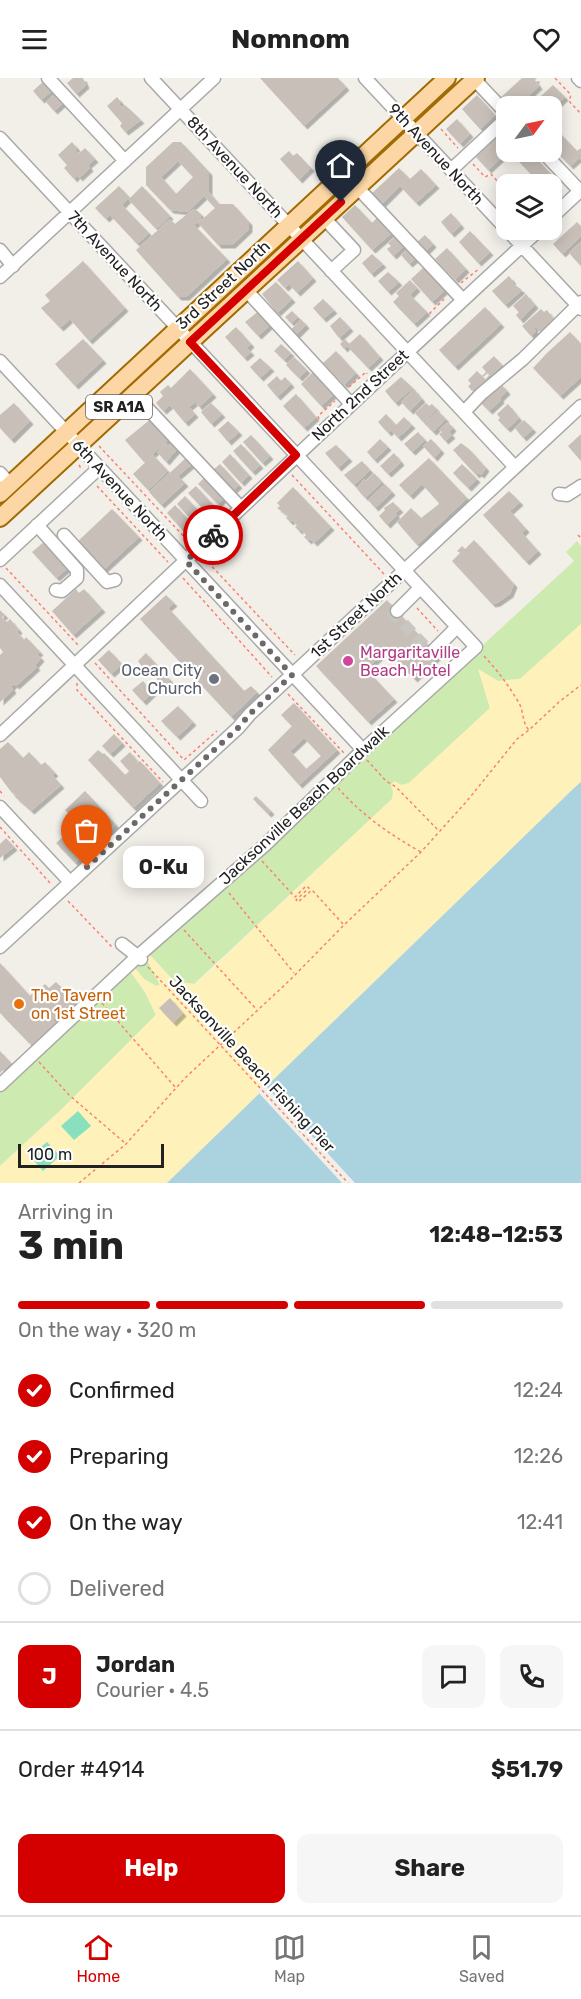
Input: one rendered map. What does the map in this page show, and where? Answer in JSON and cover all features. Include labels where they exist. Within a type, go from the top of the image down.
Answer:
[{"type":"main road","name":"3rd Street North","points":[[3,484],[66,431],[447,78]]},
{"type":"main road","name":"3rd Street North","points":[[0,518],[475,79]]},
{"type":"street","points":[[48,78],[125,161]]},
{"type":"street","name":"8th Avenue North","points":[[151,78],[514,467]]},
{"type":"street","points":[[0,277],[214,78]]},
{"type":"street","name":"9th Avenue North","points":[[365,78],[580,305]]},
{"type":"street","points":[[475,79],[496,103]]},
{"type":"street","points":[[451,170],[496,127]]},
{"type":"street","name":"7th Avenue North","points":[[0,138],[476,647]]},
{"type":"street","points":[[553,162],[581,191],[562,208]]},
{"type":"street","points":[[357,187],[463,300]]},
{"type":"street","points":[[324,218],[354,250],[331,272]]},
{"type":"street","name":"North 2nd Street","points":[[0,735],[528,240]]},
{"type":"street","points":[[0,250],[13,266]]},
{"type":"street","points":[[246,290],[351,404]]},
{"type":"street","points":[[464,412],[580,305]]},
{"type":"street","name":"6th Avenue North","points":[[0,361],[288,671],[358,755]]},
{"type":"street","points":[[134,394],[241,508]]},
{"type":"street","name":"1st Street North","points":[[0,947],[55,889],[70,882],[195,768],[279,687],[288,671],[400,567],[581,406]]},
{"type":"street","points":[[0,560],[99,468]]},
{"type":"street","points":[[559,494],[567,495],[581,486]]},
{"type":"street","points":[[37,525],[78,570],[77,578],[62,591],[56,590]]},
{"type":"street","points":[[64,535],[107,582],[115,580]]},
{"type":"street","points":[[0,585],[71,668],[201,801]]},
{"type":"street","points":[[397,611],[420,588]]},
{"type":"street","points":[[433,651],[457,627]]},
{"type":"street","name":"Jacksonville Beach Boardwalk","points":[[0,1085],[95,996],[265,845],[358,755],[476,647]]},
{"type":"street","points":[[0,807],[70,882]]},
{"type":"street","points":[[117,946],[140,958]]},
{"type":"path","points":[[555,78],[571,96],[569,101],[581,114]]},
{"type":"path","points":[[292,475],[385,575],[400,567]]},
{"type":"path","points":[[0,560],[79,646]]},
{"type":"path","points":[[409,599],[446,639]]},
{"type":"path","points":[[476,647],[500,673],[521,706],[525,726],[530,730]]},
{"type":"path","points":[[298,655],[288,671],[272,680],[386,781],[396,787],[439,831]]},
{"type":"path","points":[[92,660],[184,760],[220,728]]},
{"type":"path","points":[[71,668],[77,683],[77,690],[171,790]]},
{"type":"path","points":[[79,1183],[126,1144],[176,1088],[421,852],[517,739],[581,685]]},
{"type":"path","points":[[331,781],[355,807],[391,836],[421,852]]},
{"type":"path","points":[[0,827],[55,889],[117,946]]},
{"type":"path","points":[[265,845],[267,848],[258,857],[295,897],[306,886],[309,888],[296,900],[298,902],[312,890],[344,925]]},
{"type":"path","points":[[220,884],[296,974]]},
{"type":"path","points":[[177,922],[257,1010]]},
{"type":"path","name":"Jacksonville Beach Fishing Pier","points":[[140,958],[348,1183]]},
{"type":"path","points":[[95,996],[176,1088]]},
{"type":"path","points":[[33,1055],[69,1095],[126,1144]]},
{"type":"green space","points":[[577,541],[581,546],[581,624],[520,679],[498,681],[479,670],[490,708],[409,783],[393,792],[392,799],[194,984],[174,981],[148,953],[574,561],[566,552]]},
{"type":"green space","points":[[145,956],[160,985],[156,986],[144,979],[134,967]]},
{"type":"green space","points":[[130,971],[145,992],[156,1015],[63,1108],[0,1166],[0,1091]]},
{"type":"green space","points":[[78,1111],[91,1126],[74,1140],[61,1126]]},
{"type":"green space","points":[[47,1142],[60,1156],[43,1171],[30,1156]]},
{"type":"sand","points":[[581,624],[581,782],[167,1183],[0,1183],[0,1166],[63,1108],[156,1015],[145,992],[130,971],[134,967],[144,979],[156,986],[160,985],[145,956],[148,953],[174,981],[195,984],[392,799],[391,785],[394,781],[402,785],[409,783],[490,708],[478,669],[498,681],[520,679]]},
{"type":"water","points":[[581,782],[581,1183],[167,1183],[573,789]]},
{"type":"pier","points":[[264,1084],[355,1183],[342,1183],[257,1091]]},
{"type":"building","points":[[73,78],[83,78],[86,85],[76,94],[67,83]]},
{"type":"building","points":[[260,78],[338,78],[346,87],[304,126]]},
{"type":"building","points":[[522,78],[537,78],[535,80],[539,86],[528,96],[502,96]]},
{"type":"building","points":[[45,80],[53,90],[41,100],[33,91]]},
{"type":"building","points":[[553,85],[565,97],[562,100],[562,96],[541,96]]},
{"type":"building","points":[[56,92],[64,102],[54,111],[46,102]]},
{"type":"building","points":[[477,95],[495,115],[480,129],[462,109]]},
{"type":"building","points":[[117,97],[122,108],[125,105],[141,120],[125,132],[120,126],[122,123],[107,106]]},
{"type":"building","points":[[457,119],[470,134],[460,144],[446,129]]},
{"type":"building","points":[[562,135],[577,151],[581,148],[581,160],[579,158],[570,166],[562,158]]},
{"type":"building","points":[[496,138],[496,162],[488,170],[476,157]]},
{"type":"building","points":[[72,142],[78,154],[85,148],[95,159],[88,165],[90,168],[79,178],[77,175],[74,179],[64,168],[67,165],[58,155]]},
{"type":"building","points":[[173,142],[181,142],[209,172],[209,192],[219,204],[233,204],[249,222],[249,229],[232,245],[218,245],[198,223],[215,208],[204,196],[187,212],[170,210],[146,185],[146,167]],"holes":[[[178,161],[193,177],[176,194],[161,177]]]},
{"type":"building","points":[[289,151],[293,156],[297,153],[311,168],[299,180],[280,159]]},
{"type":"building","points":[[519,162],[540,162],[551,174],[531,174]]},
{"type":"building","points":[[399,168],[410,179],[421,169],[436,185],[416,203],[400,186],[380,206],[370,195]]},
{"type":"building","points":[[119,186],[130,198],[142,186],[170,216],[156,229],[128,199],[122,205],[149,233],[137,244],[110,215],[106,219],[95,208]]},
{"type":"building","points":[[355,205],[372,223],[380,215],[394,231],[372,250],[342,217]]},
{"type":"building","points":[[195,209],[201,214],[201,219],[194,225],[227,259],[186,297],[178,297],[136,250],[170,219],[175,224]]},
{"type":"building","points":[[451,213],[461,225],[451,234],[441,222]]},
{"type":"building","points":[[577,222],[581,226],[581,236],[562,254],[553,244],[557,240],[562,240],[562,236]]},
{"type":"building","points":[[470,231],[490,252],[478,263],[459,242]]},
{"type":"building","points":[[425,235],[433,244],[426,251],[417,242]]},
{"type":"building","points":[[395,237],[404,246],[393,256],[387,249],[391,246],[388,243]]},
{"type":"building","points":[[581,242],[581,262],[579,264],[569,253]]},
{"type":"building","points":[[447,248],[466,269],[455,280],[435,259]]},
{"type":"building","points":[[407,250],[415,259],[409,264],[401,255]]},
{"type":"building","points":[[372,254],[383,264],[371,274],[362,263]]},
{"type":"building","points":[[83,261],[125,308],[89,341],[70,319],[60,328],[41,308],[50,301],[45,295]]},
{"type":"building","points":[[298,261],[313,278],[297,293],[289,284],[285,288],[277,280]]},
{"type":"building","points":[[424,267],[445,290],[432,302],[411,279]]},
{"type":"building","points":[[388,272],[399,282],[388,292],[378,281]]},
{"type":"building","points":[[509,276],[513,281],[511,282],[522,290],[505,305],[492,291]]},
{"type":"building","points":[[410,280],[417,288],[410,295],[427,312],[414,324],[393,302],[399,296],[396,293]]},
{"type":"building","points":[[276,282],[292,299],[277,313],[262,294]]},
{"type":"building","points":[[526,294],[535,305],[520,320],[516,315],[519,312],[513,306]]},
{"type":"building","points":[[323,299],[334,310],[323,319],[313,308]]},
{"type":"building","points":[[485,307],[501,324],[455,367],[439,350]]},
{"type":"building","points":[[541,309],[544,312],[547,310],[554,320],[541,333],[536,327],[534,329],[536,331],[531,336],[522,326]]},
{"type":"building","points":[[260,310],[272,323],[258,336],[245,322]]},
{"type":"building","points":[[292,311],[298,317],[291,323],[285,317]]},
{"type":"building","points":[[340,317],[350,328],[339,338],[330,326]]},
{"type":"building","points":[[301,319],[306,325],[295,336],[290,331]]},
{"type":"building","points":[[236,327],[251,344],[247,348],[251,352],[244,358],[225,337]]},
{"type":"building","points":[[570,332],[581,344],[581,377],[560,396],[533,368]]},
{"type":"building","points":[[360,334],[380,357],[368,368],[347,346],[344,349],[340,344],[345,339],[349,344]]},
{"type":"building","points":[[83,339],[103,360],[75,386],[55,364]]},
{"type":"building","points":[[281,344],[291,353],[284,360],[274,351]]},
{"type":"building","points":[[336,351],[356,373],[344,385],[323,363]]},
{"type":"building","points":[[494,356],[502,365],[490,376],[488,373],[483,377],[486,380],[472,391],[468,386],[471,384],[468,380],[477,371],[482,376],[486,372],[482,367]]},
{"type":"building","points":[[294,357],[307,370],[299,378],[286,365]]},
{"type":"building","points":[[260,358],[271,368],[260,378],[250,367]]},
{"type":"building","points":[[190,369],[213,394],[199,407],[195,402],[189,407],[195,414],[185,423],[170,405],[163,411],[156,403],[163,396],[160,392],[168,385],[171,388]]},
{"type":"building","points":[[313,372],[334,394],[321,406],[301,384]]},
{"type":"building","points":[[277,376],[281,381],[285,377],[291,384],[277,397],[267,385]]},
{"type":"building","points":[[401,377],[413,388],[395,403],[385,391]]},
{"type":"building","points":[[501,384],[507,391],[489,411],[479,401]]},
{"type":"building","points":[[414,389],[422,399],[410,411],[401,402]]},
{"type":"building","points":[[296,394],[316,417],[304,428],[283,406]]},
{"type":"building","points":[[14,403],[30,421],[11,440],[0,428],[0,415]]},
{"type":"building","points":[[211,403],[222,414],[211,424],[201,412]]},
{"type":"building","points":[[426,403],[429,406],[432,404],[437,409],[423,422],[415,413]]},
{"type":"building","points":[[508,404],[519,418],[507,429],[498,420],[500,418],[497,414]]},
{"type":"building","points":[[438,411],[446,419],[433,432],[424,423]]},
{"type":"building","points":[[386,414],[396,425],[404,417],[412,425],[398,438],[391,430],[388,433],[378,422]]},
{"type":"building","points":[[152,418],[170,438],[144,462],[125,440]]},
{"type":"building","points":[[524,420],[533,429],[523,438],[515,428]]},
{"type":"building","points":[[228,421],[239,432],[228,442],[218,430]]},
{"type":"building","points":[[448,422],[453,428],[449,432],[452,435],[445,441],[439,434],[442,432],[439,430]]},
{"type":"building","points":[[418,432],[425,440],[412,452],[404,444]]},
{"type":"building","points":[[581,434],[581,461],[568,446]]},
{"type":"building","points":[[251,435],[270,456],[262,463],[243,442]]},
{"type":"building","points":[[380,439],[388,447],[374,460],[367,452]]},
{"type":"building","points":[[431,439],[441,450],[434,458],[423,446]]},
{"type":"building","points":[[173,441],[179,447],[166,462],[157,452],[166,443],[168,446]]},
{"type":"building","points":[[461,443],[486,468],[481,475],[478,473],[476,475],[453,450]]},
{"type":"building","points":[[241,444],[260,465],[252,472],[233,451]]},
{"type":"building","points":[[336,445],[349,458],[338,468],[325,453]]},
{"type":"building","points":[[394,453],[401,462],[388,474],[380,466]]},
{"type":"building","points":[[230,454],[249,475],[241,483],[222,462]]},
{"type":"building","points":[[153,455],[168,471],[148,490],[133,474]]},
{"type":"building","points":[[187,457],[193,463],[178,476],[185,483],[161,505],[149,492]]},
{"type":"building","points":[[429,458],[467,498],[417,545],[397,522],[411,508],[421,518],[439,504],[422,484],[410,496],[399,485]]},
{"type":"building","points":[[362,461],[370,470],[354,485],[344,475]]},
{"type":"building","points":[[220,464],[239,485],[231,492],[212,471]]},
{"type":"building","points":[[462,464],[477,479],[468,488],[453,473]]},
{"type":"building","points":[[374,473],[382,482],[365,498],[357,489],[364,479],[366,481]]},
{"type":"building","points":[[206,476],[225,497],[218,504],[198,484]]},
{"type":"building","points":[[385,484],[392,492],[375,508],[368,500]]},
{"type":"building","points":[[196,486],[215,507],[208,514],[188,493]]},
{"type":"building","points":[[293,487],[331,527],[314,543],[310,539],[308,541],[301,529],[299,531],[295,527],[297,525],[292,520],[290,522],[286,518],[288,516],[277,508],[280,506],[277,503]]},
{"type":"building","points":[[509,491],[520,502],[510,511],[526,529],[522,533],[538,551],[526,562],[483,515]]},
{"type":"building","points":[[185,496],[204,517],[196,525],[177,504]]},
{"type":"building","points":[[393,502],[400,509],[387,525],[379,516],[385,510],[384,508]]},
{"type":"building","points":[[175,505],[194,526],[186,534],[167,513]]},
{"type":"building","points":[[112,509],[139,537],[101,572],[75,544]]},
{"type":"building","points":[[474,540],[514,584],[510,594],[497,603],[492,604],[452,561],[460,553],[457,551],[462,546],[465,549]]},
{"type":"building","points":[[45,541],[69,567],[56,578],[32,552]]},
{"type":"building","points":[[76,589],[79,593],[84,589],[102,609],[73,635],[52,611]]},
{"type":"building","points":[[166,595],[174,603],[168,608],[244,691],[251,686],[257,692],[231,717],[140,619]]},
{"type":"building","name":"Margaritaville Beach Hotel","points":[[387,600],[438,656],[414,679],[387,650],[366,669],[394,699],[368,722],[316,666]]},
{"type":"building","points":[[0,610],[5,615],[2,617],[7,622],[10,619],[24,640],[26,637],[40,652],[37,654],[41,658],[35,665],[37,667],[16,686],[14,684],[11,687],[13,690],[0,702],[0,655],[3,652],[0,648]]},
{"type":"building","points":[[109,650],[122,664],[111,674],[98,660]]},
{"type":"building","points":[[146,653],[156,664],[145,673],[141,670],[143,668],[138,661]]},
{"type":"building","points":[[163,672],[170,680],[163,686],[156,678]]},
{"type":"building","points":[[143,681],[153,692],[143,702],[132,690]]},
{"type":"building","points":[[294,703],[337,750],[299,785],[268,750],[292,726],[281,715]],"holes":[[[304,738],[321,756],[306,769],[290,751]]]},
{"type":"building","points":[[178,706],[193,722],[177,737],[161,721]]},
{"type":"building","points":[[114,734],[122,743],[110,754],[102,746]]},
{"type":"building","points":[[8,742],[23,758],[29,752],[41,765],[45,762],[55,773],[52,775],[61,785],[31,811],[15,797],[14,792],[12,793],[0,777],[0,749]]},
{"type":"building","points":[[98,750],[104,753],[125,775],[140,761],[160,783],[133,808],[88,760]]},
{"type":"building","points":[[130,752],[138,762],[129,771],[120,761]]},
{"type":"building","points":[[85,791],[116,825],[99,841],[79,820],[76,822],[65,810]]},
{"type":"building","points":[[256,796],[271,811],[268,814],[253,799]]},
{"type":"building","points":[[77,824],[95,843],[75,863],[56,843]]},
{"type":"building","points":[[6,838],[14,847],[0,858],[0,844]]},
{"type":"building","name":"The Tavern on 1st Street","points":[[0,963],[30,996],[38,987],[40,989],[45,984],[49,988],[56,982],[74,1000],[53,1020],[56,1023],[33,1044],[29,1043],[0,1013]]},
{"type":"building","points":[[170,998],[183,1013],[173,1023],[159,1008]]},
{"type":"building","points":[[0,1051],[11,1063],[0,1073]]},
{"type":"tunnel","points":[[397,611],[394,614],[431,653],[433,651]]},
{"type":"way so far","points":[[87,867],[292,675],[186,561],[213,535]]},
{"type":"place","name":"Margaritaville Beach Hotel","points":[[348,661]]},
{"type":"place","name":"Ocean City Church","points":[[214,679]]},
{"type":"place","name":"O-Ku","points":[[87,867]]},
{"type":"place","name":"The Tavern on 1st Street","points":[[19,1004]]},
{"type":"route","points":[[213,535],[296,455],[190,342],[341,202]]}]
